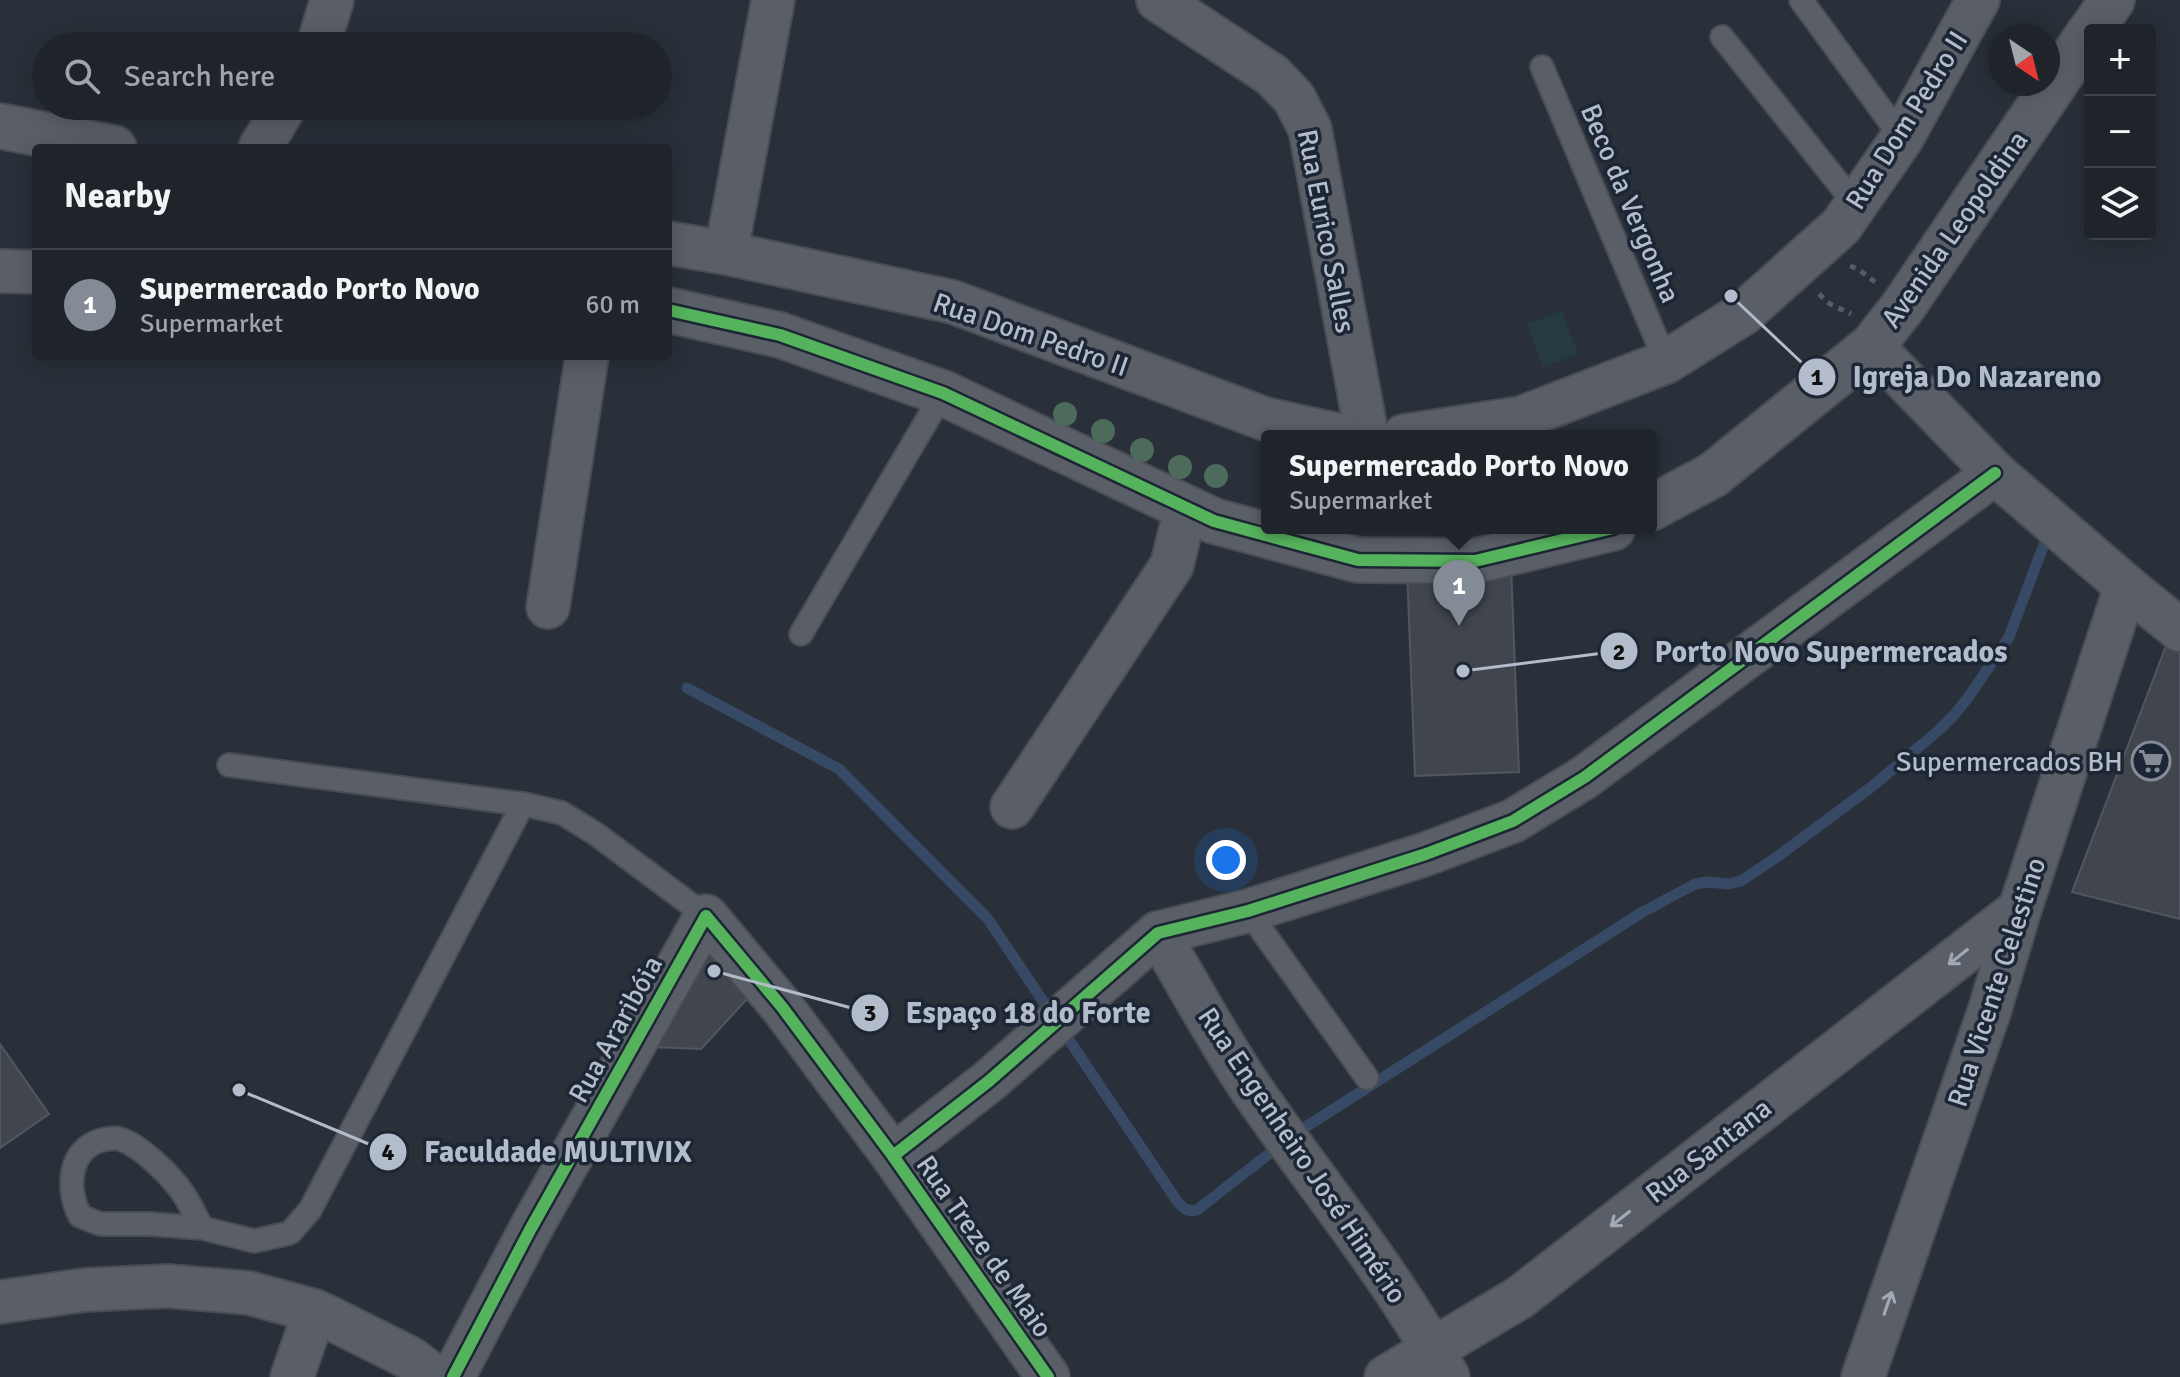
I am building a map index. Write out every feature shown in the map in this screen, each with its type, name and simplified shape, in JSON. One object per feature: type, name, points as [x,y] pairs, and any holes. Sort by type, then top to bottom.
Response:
[{"type":"street","points":[[322,32],[332,0]]},
{"type":"street","points":[[726,253],[773,0]]},
{"type":"street","name":"Avenida Leopoldina","points":[[2096,24],[2112,0]]},
{"type":"street","name":"Rua Eurico Salles","points":[[1162,1],[1272,75],[1294,98],[1310,129],[1366,430]]},
{"type":"street","name":"Rua Dom Pedro II","points":[[1443,430],[1521,418],[1666,362],[1744,313],[1841,226],[1856,205],[1902,138],[1959,10]]},
{"type":"street","name":"Avenida Leopoldina","points":[[1657,505],[1713,475],[1885,330],[2084,41]]},
{"type":"street","points":[[262,144],[277,120]]},
{"type":"street","points":[[0,126],[93,144]]},
{"type":"street","name":"Rua Dom Pedro II","points":[[672,244],[953,302],[1265,419],[1315,430]]},
{"type":"street","points":[[0,271],[32,272]]},
{"type":"street","points":[[672,311],[780,335],[943,393],[1214,521],[1261,534]]},
{"type":"street","points":[[1885,330],[1995,473],[2180,630]]},
{"type":"street","points":[[548,607],[586,360]]},
{"type":"street","points":[[893,1156],[989,1081],[1158,933],[1248,911],[1426,854],[1513,821],[1585,777],[1995,473]]},
{"type":"street","points":[[1012,807],[1172,565],[1186,507]]},
{"type":"street","points":[[1262,534],[1358,560],[1475,561],[1588,534]]},
{"type":"street","name":"Rua Vicente Celestino","points":[[1863,1377],[1990,1009],[2126,586]]},
{"type":"street","name":"Rua Santana","points":[[1386,1377],[1440,1363],[1519,1298],[2020,909]]},
{"type":"street","name":"Rua Treze de Maio","points":[[706,916],[782,1007],[893,1156],[1048,1377]]},
{"type":"street","name":"Rua Araribóia","points":[[453,1377],[530,1230],[706,916]]},
{"type":"street","name":"Rua Engenheiro José Himério","points":[[1158,933],[1251,1088],[1390,1283],[1440,1363]]},
{"type":"street","points":[[0,1302],[84,1290],[168,1286],[249,1293],[315,1311],[410,1358],[435,1377]]},
{"type":"street","points":[[292,1377],[315,1311]]},
{"type":"lane","points":[[1801,0],[1902,138]]},
{"type":"lane","points":[[1722,37],[1856,205]]},
{"type":"lane","name":"Beco da Vergonha","points":[[1542,67],[1666,362]]},
{"type":"lane","points":[[801,634],[943,393]]},
{"type":"lane","name":"Rua Treze de Maio","points":[[229,765],[523,804],[562,813],[596,834],[706,916]]},
{"type":"lane","points":[[202,1228],[184,1194],[133,1145],[115,1137],[86,1147],[76,1158],[73,1204],[80,1216],[100,1224],[202,1228],[254,1241],[290,1233],[310,1210],[523,804]]},
{"type":"lane","points":[[1248,911],[1367,1078]]},
{"type":"path","points":[[1809,254],[1858,269],[1876,283],[1885,330],[1830,304],[1812,288],[1809,254]]},
{"type":"green space","points":[[1562,311],[1578,354],[1543,367],[1527,324]]},
{"type":"building","points":[[1511,565],[1519,772],[1415,776],[1407,569]]},
{"type":"building","name":"Supermercados BH","points":[[2174,625],[2180,630],[2180,919],[2072,892]]},
{"type":"building","points":[[714,945],[748,998],[701,1049],[653,1047]]},
{"type":"building","points":[[0,1044],[49,1114],[0,1148]]},
{"type":"waterway","points":[[687,688],[839,769],[988,919],[1177,1201],[1194,1211],[1293,1135],[1641,913],[1695,884],[1741,881],[1870,788],[1938,731],[1970,695],[2009,637],[2046,539]]},
{"type":"cycle path","points":[[672,311],[780,335],[943,393],[1214,521],[1261,534]]},
{"type":"cycle path","points":[[893,1156],[989,1081],[1158,933],[1248,911],[1426,854],[1513,821],[1585,777],[1995,473]]},
{"type":"cycle path","points":[[1262,534],[1358,560],[1475,561],[1588,534]]},
{"type":"cycle path","points":[[453,1377],[530,1230],[706,916],[782,1007],[893,1156],[1048,1377]]},
{"type":"place","name":"Igreja Do Nazareno","points":[[1731,296]]},
{"type":"place","name":"Supermercado Porto Novo","points":[[1459,626]]},
{"type":"place","name":"Porto Novo Supermercados","points":[[1463,671]]},
{"type":"place","name":"Supermercados BH","points":[[2151,761]]},
{"type":"place","name":"Espaço 18 do Forte","points":[[714,971]]},
{"type":"place","name":"Faculdade MULTIVIX","points":[[239,1090]]}]
